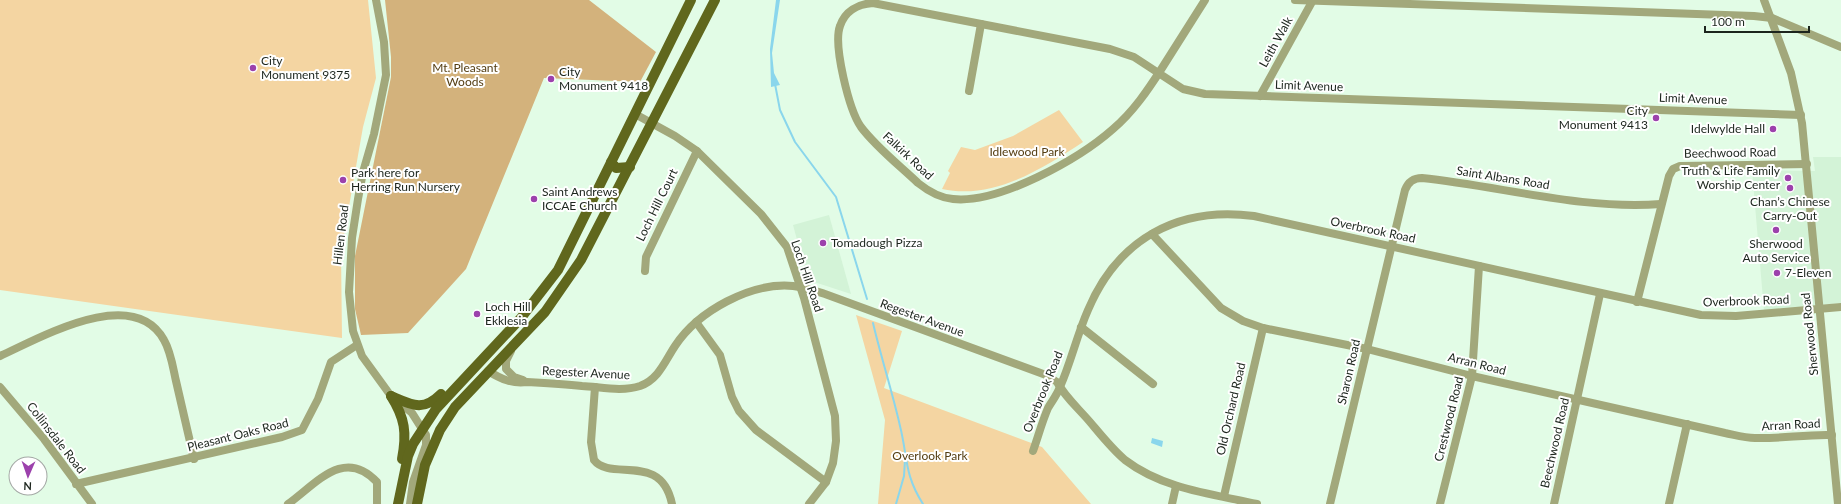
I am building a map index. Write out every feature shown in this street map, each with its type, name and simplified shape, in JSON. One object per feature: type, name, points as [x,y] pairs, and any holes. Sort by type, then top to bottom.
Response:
[{"type":"main road","points":[[400,490],[408,456],[422,428],[436,409],[535,301],[558,270],[691,0]]},
{"type":"main road","points":[[417,504],[425,465],[440,430],[456,407],[488,371],[545,312],[581,260],[715,0]]},
{"type":"main road","points":[[611,162],[616,168],[630,167]]},
{"type":"main road","points":[[488,371],[492,360],[533,316],[535,301]]},
{"type":"main road","points":[[391,396],[411,405],[425,405],[434,401],[458,377],[477,365]]},
{"type":"main road","points":[[391,396],[402,416],[404,428],[398,504]]},
{"type":"street","name":"Hillen Road","points":[[376,0],[383,35],[386,75],[374,134],[362,178],[352,238],[349,292],[353,331],[362,356],[391,396],[412,413],[422,428]]},
{"type":"street","name":"Falkirk Road","points":[[840,24],[838,35],[843,72],[846,89],[857,121],[866,133],[928,191],[946,198],[960,200],[982,197],[1029,180],[1069,161],[1114,129],[1140,100],[1159,73],[1205,0]]},
{"type":"street","points":[[1295,0],[1772,18],[1841,47]]},
{"type":"street","name":"Leith Walk","points":[[1260,96],[1313,0]]},
{"type":"street","name":"Sherwood Road","points":[[1764,0],[1772,18],[1794,83],[1801,119],[1807,164],[1838,504]]},
{"type":"street","name":"Limit Avenue","points":[[840,24],[851,11],[865,4],[901,4],[981,24],[1110,49],[1134,57],[1183,89],[1205,94],[1801,119]]},
{"type":"street","points":[[969,91],[981,24]]},
{"type":"street","name":"Loch Hill Road","points":[[635,114],[696,151],[761,214],[777,232],[787,247],[801,288],[835,416],[836,452],[833,464],[826,482],[809,504]]},
{"type":"street","name":"Loch Hill Court","points":[[645,271],[646,257],[696,151]]},
{"type":"street","name":"Beechwood Road","points":[[1637,302],[1661,204],[1670,173],[1673,169],[1680,166],[1807,164]]},
{"type":"street","name":"Saint Albans Road","points":[[1392,246],[1407,186],[1411,181],[1418,178],[1512,193],[1618,205],[1661,204]]},
{"type":"street","name":"Overbrook Road","points":[[1033,451],[1048,409],[1060,388],[1081,327],[1096,292],[1106,277],[1128,253],[1152,234],[1177,221],[1210,215],[1233,213],[1272,220],[1701,316],[1736,316],[1841,307]]},
{"type":"street","name":"Arran Road","points":[[1152,234],[1221,308],[1236,317],[1263,328],[1367,349],[1578,401],[1753,438],[1776,438],[1807,434],[1832,435]]},
{"type":"street","name":"Sharon Road","points":[[1330,504],[1392,246]]},
{"type":"street","name":"Crestwood Road","points":[[1440,504],[1472,376],[1479,266]]},
{"type":"street","name":"Regester Avenue","points":[[488,371],[512,382],[632,388],[650,381],[657,375],[685,333],[696,322],[734,298],[751,292],[794,286],[825,294],[1046,375],[1057,382],[1060,388],[1110,446],[1126,460],[1157,479],[1176,486],[1258,504]]},
{"type":"street","name":"Beechwood Road","points":[[1554,504],[1578,401],[1600,294]]},
{"type":"street","points":[[0,356],[62,327],[82,320],[116,316],[134,318],[146,322],[155,328],[165,341],[171,360],[194,458]]},
{"type":"street","points":[[696,322],[720,356],[735,403],[749,424],[826,482]]},
{"type":"street","points":[[1081,327],[1153,384]]},
{"type":"street","name":"Old Orchard Road","points":[[1224,496],[1263,328]]},
{"type":"street","name":"Pleasant Oaks Road","points":[[76,484],[282,437],[302,430],[318,399],[331,362],[357,345]]},
{"type":"street","name":"Regester Avenue","points":[[514,345],[506,361],[506,369],[514,377],[528,382]]},
{"type":"street","name":"Collinsdale Road","points":[[0,387],[44,439],[92,504]]},
{"type":"street","points":[[594,387],[591,442],[594,460],[603,467],[637,470],[654,476],[666,488],[672,504]]},
{"type":"street","points":[[1669,504],[1687,424]]},
{"type":"street","points":[[410,504],[413,482],[426,444],[426,435],[422,428]]},
{"type":"street","points":[[288,504],[334,470],[347,466],[364,470],[377,482],[377,504]]},
{"type":"street","points":[[1172,504],[1176,486]]},
{"type":"shaded area","points":[[1813,157],[1841,157],[1841,303],[1764,311],[1752,170],[1815,171]]},
{"type":"shaded area","points":[[829,215],[851,294],[808,280],[793,225]]},
{"type":"green space","points":[[0,0],[368,0],[376,78],[363,127],[341,252],[342,338],[0,290]]},
{"type":"green space","name":"Mt. Pleasant Woods","points":[[385,0],[589,0],[656,52],[640,82],[544,78],[466,269],[408,333],[361,335],[355,309],[355,256],[391,77],[391,57]]},
{"type":"green space","name":"Idlewood Park","points":[[1059,110],[1083,142],[1034,172],[999,186],[980,190],[961,191],[942,189],[950,173],[948,171],[961,147],[975,150],[1013,136]]},
{"type":"green space","name":"Overlook Park","points":[[856,315],[902,331],[884,388],[1042,447],[1091,504],[878,504],[885,420]]},
{"type":"water","points":[[776,0],[780,0],[772,53],[774,73],[780,85],[771,87],[770,49]]},
{"type":"water","points":[[1152,438],[1163,441],[1162,447],[1151,443]]},
{"type":"waterway","points":[[775,84],[780,110],[795,142],[836,197],[867,299]]},
{"type":"waterway","points":[[873,323],[903,437],[909,475],[923,504]]},
{"type":"waterway","points":[[896,504],[904,476],[905,460]]},
{"type":"place","name":"City Monument 9375","points":[[253,68]]},
{"type":"place","name":"City Monument 9418","points":[[551,79]]},
{"type":"place","name":"City Monument 9413","points":[[1656,118]]},
{"type":"place","name":"Idelwylde Hall","points":[[1773,129]]},
{"type":"place","name":"Truth & Life Family Worship Center","points":[[1788,178]]},
{"type":"place","name":"Park here for Herring Run Nursery","points":[[343,180]]},
{"type":"place","name":"Chan’s Chinese Carry-Out","points":[[1790,188]]},
{"type":"place","name":"Saint Andrews ICCAE Church","points":[[534,199]]},
{"type":"place","name":"Sherwood Auto Service","points":[[1776,230]]},
{"type":"place","name":"Tomadough Pizza","points":[[823,243]]},
{"type":"place","name":"7-Eleven","points":[[1777,273]]},
{"type":"place","name":"Loch Hill Ekklesia","points":[[477,314]]}]
